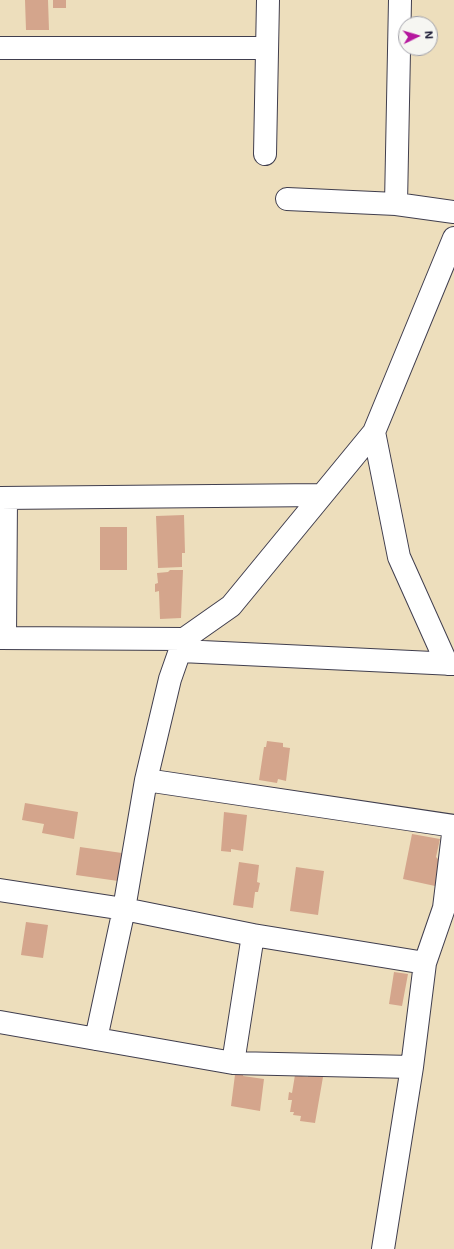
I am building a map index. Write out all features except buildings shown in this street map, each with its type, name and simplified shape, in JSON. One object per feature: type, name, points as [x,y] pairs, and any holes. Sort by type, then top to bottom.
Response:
[{"type":"street","points":[[266,154],[268,0]]},
{"type":"street","points":[[396,204],[400,0]]},
{"type":"street","points":[[0,48],[267,48]]},
{"type":"street","points":[[287,199],[396,204],[454,212]]},
{"type":"street","points":[[96,1039],[124,909],[146,780],[170,679],[183,645],[231,606],[374,432],[454,238]]},
{"type":"street","points":[[374,432],[398,557],[451,664]]},
{"type":"street","points":[[322,495],[3,498],[2,638],[183,645],[451,664]]},
{"type":"street","points":[[146,780],[454,826],[444,908],[425,963],[412,1066],[383,1249]]},
{"type":"street","points":[[0,890],[124,909],[253,935],[425,963]]},
{"type":"street","points":[[233,1063],[253,935]]},
{"type":"street","points":[[0,1022],[233,1063],[412,1066]]}]
